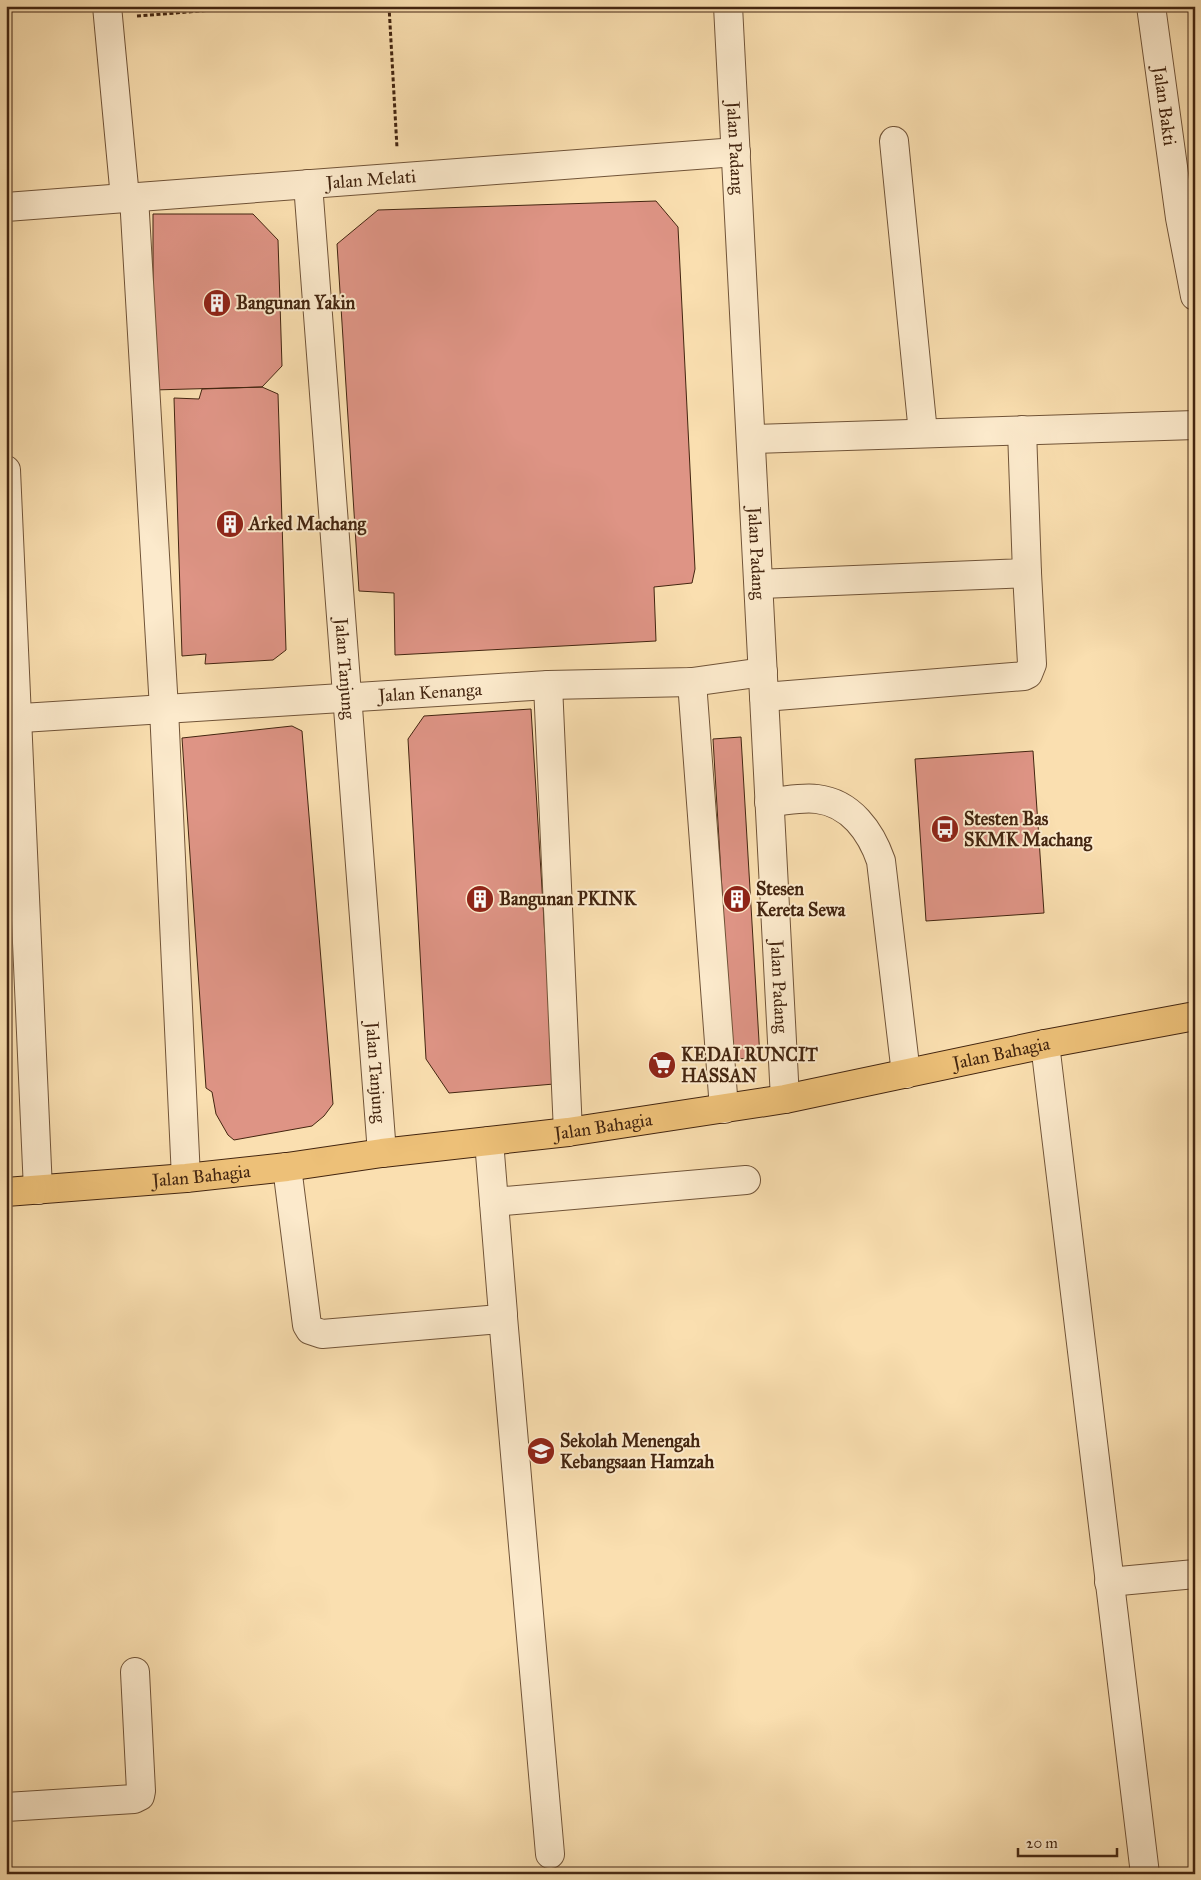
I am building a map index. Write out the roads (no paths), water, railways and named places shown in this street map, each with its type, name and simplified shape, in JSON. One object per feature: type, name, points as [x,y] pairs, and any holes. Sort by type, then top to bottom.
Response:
[{"type":"main road","name":"Jalan Bahagia","points":[[6,1192],[186,1178],[568,1132],[785,1099],[1045,1044],[1195,1016]]},
{"type":"street","name":"Jalan Padang","points":[[728,6],[785,1099]]},
{"type":"street","name":"Jalan Bakti","points":[[1151,6],[1189,231],[1195,296]]},
{"type":"street","points":[[107,12],[129,198],[164,709],[186,1178]]},
{"type":"street","points":[[894,141],[923,433]]},
{"type":"street","name":"Jalan Melati","points":[[6,207],[736,152]]},
{"type":"street","name":"Jalan Tanjung","points":[[308,184],[382,1153]]},
{"type":"street","points":[[751,439],[1195,425]]},
{"type":"street","points":[[759,584],[1027,573],[1022,430]]},
{"type":"street","points":[[6,470],[12,719],[38,1190]]},
{"type":"street","name":"Jalan Kenanga","points":[[12,719],[548,685],[692,682],[764,684],[1024,676],[1028,674],[1032,664],[1027,573]]},
{"type":"street","points":[[692,682],[724,1108]]},
{"type":"street","points":[[548,685],[568,1132]]},
{"type":"street","points":[[770,802],[816,799],[830,802],[847,811],[858,820],[875,843],[881,861],[906,1074]]},
{"type":"street","points":[[1045,1044],[1145,1874]]},
{"type":"street","points":[[489,1141],[550,1854]]},
{"type":"street","points":[[287,1166],[307,1325],[310,1330],[322,1334],[503,1317]]},
{"type":"street","points":[[494,1202],[746,1180]]},
{"type":"street","points":[[1109,1582],[1195,1574]]},
{"type":"street","points":[[6,1807],[134,1799],[140,1796],[136,1672]]},
{"type":"place","name":"Bangunan Yakin","points":[[217,303]]},
{"type":"place","name":"Arked Machang","points":[[230,524]]},
{"type":"place","name":"Stesten Bas SKMK Machang","points":[[945,829]]},
{"type":"place","name":"Bangunan PKINK","points":[[480,899]]},
{"type":"place","name":"Stesen Kereta Sewa","points":[[737,899]]},
{"type":"place","name":"KEDAI RUNCIT HASSAN","points":[[662,1065]]},
{"type":"place","name":"Sekolah Menengah Kebangsaan Hamzah","points":[[541,1451]]}]
